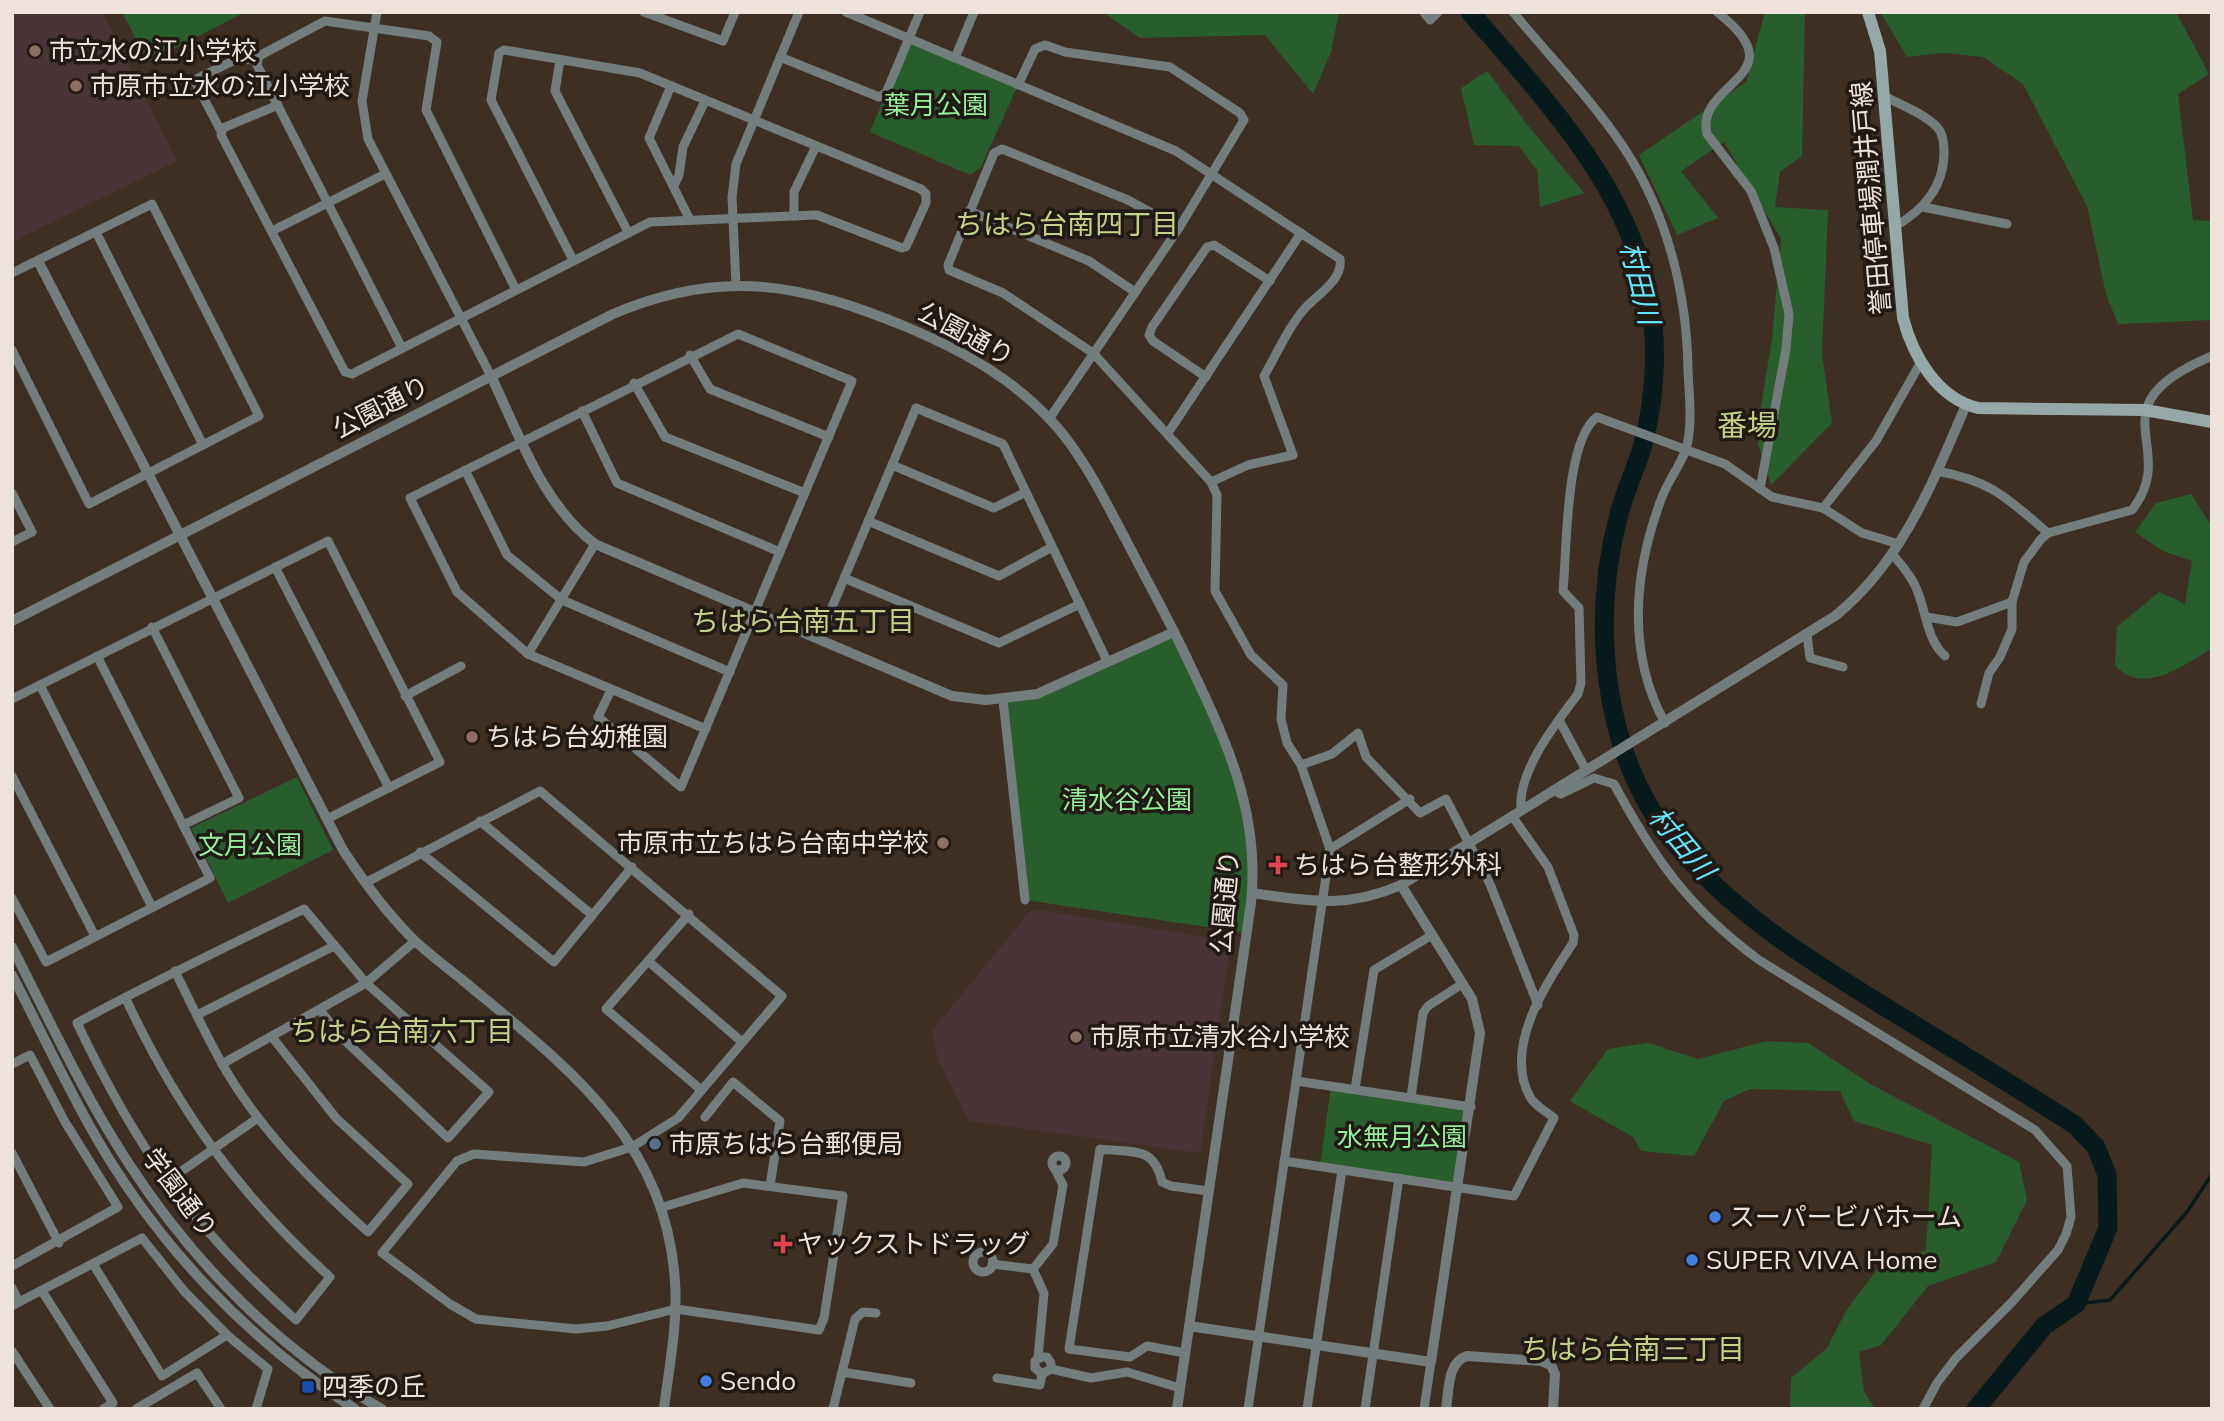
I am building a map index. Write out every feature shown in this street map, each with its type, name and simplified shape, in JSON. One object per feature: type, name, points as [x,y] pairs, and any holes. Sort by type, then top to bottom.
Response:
[{"type":"main road","name":"誉田停車場潤井戸線","points":[[1868,12],[1880,51],[1903,318],[1921,362],[1944,390],[1966,405]]},
{"type":"main road","points":[[1966,405],[2002,410],[2145,410],[2212,422]]},
{"type":"street","points":[[377,12],[362,101],[368,139],[555,505],[580,533],[595,544],[953,696],[1003,700],[1037,694],[1174,632]]},
{"type":"street","points":[[644,12],[723,41],[735,12]]},
{"type":"street","points":[[736,285],[733,218],[736,164],[799,12]]},
{"type":"street","points":[[846,12],[1176,151],[1340,259],[1341,266],[1334,280],[1304,309],[1264,376],[1293,455],[1248,465],[1211,482]]},
{"type":"street","points":[[780,57],[879,97],[886,93],[920,12]]},
{"type":"street","points":[[955,58],[974,12]]},
{"type":"street","points":[[1427,16],[1438,12]]},
{"type":"street","points":[[1513,12],[1625,149],[1661,224],[1679,282],[1687,323],[1689,407],[1686,448],[1652,525],[1643,559],[1637,607],[1643,666],[1653,700],[1665,723]]},
{"type":"street","points":[[1717,12],[1744,38],[1750,48],[1743,75],[1710,109],[1706,120],[1707,134],[1751,191],[1774,248],[1789,314],[1786,349],[1760,489]]},
{"type":"street","points":[[516,289],[426,110],[437,42],[429,36],[325,21],[257,60],[237,59],[194,80],[345,372],[352,374],[650,222],[817,215],[902,248],[906,247],[926,203],[926,194],[920,189],[640,74],[503,50],[499,53],[491,100],[573,260]]},
{"type":"street","points":[[1018,85],[1039,45],[1065,52],[1170,67],[1240,113],[1244,120],[1179,228],[1049,419]]},
{"type":"street","points":[[257,60],[402,348]]},
{"type":"street","points":[[560,60],[555,91],[628,232]]},
{"type":"street","points":[[671,86],[649,138],[690,220]]},
{"type":"street","points":[[1884,96],[1928,120],[1938,128],[1942,137],[1941,176],[1923,207],[1895,226]]},
{"type":"street","points":[[674,186],[679,175],[683,147],[705,101]]},
{"type":"street","points":[[221,131],[278,105]]},
{"type":"street","points":[[794,216],[794,192],[817,146]]},
{"type":"street","points":[[1179,228],[1128,200],[1002,149],[994,153],[968,211],[949,259],[949,270],[1003,293],[1093,354],[1211,482],[1217,495],[1214,591],[1251,654],[1283,685],[1281,719],[1287,743],[1301,765],[1330,849],[1248,1409]]},
{"type":"street","points":[[272,231],[385,174]]},
{"type":"street","points":[[12,273],[152,204],[259,416],[89,504],[12,350]]},
{"type":"street","points":[[1923,207],[2007,224]]},
{"type":"street","points":[[968,211],[1089,261],[1135,292]]},
{"type":"street","points":[[96,232],[203,445]]},
{"type":"street","points":[[1168,433],[1301,233]]},
{"type":"street","points":[[1206,377],[1153,341],[1149,335],[1152,327],[1207,247],[1214,245],[1270,281]]},
{"type":"street","points":[[38,261],[210,597],[327,819],[365,883],[415,941],[534,1041],[599,1102],[632,1147],[654,1185],[663,1207],[671,1244],[676,1308],[664,1409]]},
{"type":"street","name":"公園通り","points":[[12,621],[634,305],[686,290],[736,285],[772,287],[822,295],[938,340],[1004,378],[1049,419],[1093,477],[1220,727],[1246,803],[1253,836],[1252,893],[1177,1409]]},
{"type":"street","points":[[611,690],[598,717],[681,787],[706,729],[756,611],[852,381],[738,334],[634,383],[410,498],[457,592],[528,654],[706,729]]},
{"type":"street","points":[[691,355],[710,389],[829,437]]},
{"type":"street","points":[[1981,704],[1989,673],[2000,657],[2012,629],[2012,602],[2024,562],[2048,533],[2132,510],[2137,504],[2149,456],[2144,430],[2145,410],[2153,391],[2186,368],[2212,356]]},
{"type":"street","points":[[1823,508],[1876,441],[1921,362]]},
{"type":"street","points":[[634,383],[665,437],[805,493]]},
{"type":"street","points":[[1252,893],[1321,903],[1367,898],[1401,885],[1835,616],[1866,589],[1899,544],[1937,471],[1966,405]]},
{"type":"street","points":[[819,638],[916,408],[1003,444],[1107,661]]},
{"type":"street","points":[[582,411],[617,483],[780,552]]},
{"type":"street","points":[[1284,1161],[1514,1196],[1554,1118],[1530,1097],[1521,1062],[1538,1005],[1574,935],[1548,867],[1517,813],[1526,774],[1578,694],[1581,683],[1579,608],[1563,591],[1573,460],[1588,423],[1597,416],[1686,448],[1725,464],[1772,497],[1823,508],[1862,533],[1899,544]]},
{"type":"street","points":[[892,465],[994,508],[1026,492]]},
{"type":"street","points":[[465,470],[507,555],[562,600],[730,672]]},
{"type":"street","points":[[1937,471],[1967,477],[1996,489],[2048,533]]},
{"type":"street","points":[[12,493],[32,532],[12,542]]},
{"type":"street","points":[[868,521],[999,576],[1052,547]]},
{"type":"street","points":[[12,699],[210,597],[328,541],[440,762],[327,819]]},
{"type":"street","points":[[528,654],[595,544]]},
{"type":"street","points":[[1892,554],[1903,565],[1917,588],[1936,646],[1945,656]]},
{"type":"street","points":[[275,567],[388,788]]},
{"type":"street","points":[[844,578],[999,643],[1080,604]]},
{"type":"street","points":[[1926,617],[1957,622],[2012,602]]},
{"type":"street","points":[[152,627],[239,798],[183,825]]},
{"type":"street","points":[[1807,635],[1810,658],[1843,667]]},
{"type":"street","points":[[12,898],[46,962],[210,878],[97,656]]},
{"type":"street","points":[[405,696],[461,666]]},
{"type":"street","points":[[40,685],[152,907]]},
{"type":"street","points":[[1003,700],[1025,901]]},
{"type":"street","points":[[1559,720],[1586,770]]},
{"type":"street","points":[[1301,765],[1332,754],[1357,733],[1366,757],[1420,813],[1446,799],[1466,843],[1490,884],[1538,1005]]},
{"type":"street","points":[[12,776],[95,936]]},
{"type":"street","points":[[1553,790],[1561,794],[1594,778],[1614,783],[1648,846],[1687,897],[1729,938],[1770,967],[2035,1130],[2067,1166],[2071,1217],[2058,1250],[2012,1302],[1956,1358],[1937,1383],[1923,1409]]},
{"type":"street","points":[[365,883],[540,791],[689,914],[782,996],[678,1118],[632,1147],[584,1162],[474,1154],[457,1161],[382,1253],[450,1304],[476,1319],[576,1329],[607,1326],[676,1308],[818,1329],[824,1318],[843,1196],[743,1183],[663,1207]]},
{"type":"street","points":[[1330,849],[1410,800]]},
{"type":"street","points":[[480,821],[592,915]]},
{"type":"street","points":[[420,852],[554,962],[632,867]]},
{"type":"street","points":[[1401,885],[1477,1012],[1480,1033],[1424,1409]]},
{"type":"street","points":[[125,997],[162,1071],[212,1150],[251,1199],[330,1277],[296,1320],[219,1247],[166,1182],[124,1117],[77,1023],[125,997],[175,971],[304,909],[332,947],[366,983],[489,1092],[448,1138],[342,1038],[320,1010]]},
{"type":"street","points":[[689,914],[606,1009],[700,1090]]},
{"type":"street","points":[[1355,1089],[1374,970],[1432,935]]},
{"type":"street","points":[[222,1063],[366,983],[415,941]]},
{"type":"street","name":"学園通り","points":[[12,947],[110,1134],[173,1226],[254,1313],[308,1361],[382,1409]]},
{"type":"street","points":[[197,1015],[332,947]]},
{"type":"street","points":[[648,961],[742,1042]]},
{"type":"street","points":[[175,971],[222,1063],[258,1118],[313,1180],[368,1232],[408,1184],[336,1118],[272,1037]]},
{"type":"street","name":"学園通り","points":[[12,975],[93,1133],[182,1260],[215,1296],[296,1367],[355,1409]]},
{"type":"street","points":[[1411,1097],[1423,1013],[1427,1006],[1462,984]]},
{"type":"street","points":[[12,1064],[30,1055],[65,1122],[118,1208],[12,1266]]},
{"type":"street","points":[[1296,1081],[1471,1107]]},
{"type":"street","points":[[705,1117],[733,1082],[780,1121],[770,1186]]},
{"type":"street","points":[[166,1182],[258,1118]]},
{"type":"street","points":[[1185,1353],[1147,1346],[1130,1357],[1069,1349],[1100,1149],[1149,1155],[1158,1166],[1162,1182],[1171,1186],[1209,1191]]},
{"type":"street","points":[[12,1153],[59,1242]]},
{"type":"street","points":[[1033,1269],[1053,1244],[1063,1185],[1055,1169]]},
{"type":"street","points":[[1307,1409],[1342,1170]]},
{"type":"street","points":[[1365,1409],[1399,1178]]},
{"type":"street","points":[[12,1288],[16,1304],[142,1238],[184,1291],[227,1335],[268,1369],[256,1409]]},
{"type":"street","points":[[93,1264],[162,1376],[227,1335]]},
{"type":"street","points":[[992,1264],[1033,1269]]},
{"type":"street","points":[[1033,1269],[1044,1293],[1035,1368],[1091,1378],[1127,1372],[1180,1388]]},
{"type":"street","points":[[42,1291],[113,1402],[103,1409]]},
{"type":"street","points":[[833,1409],[855,1319],[863,1312],[876,1313]]},
{"type":"street","points":[[1189,1326],[1431,1362]]},
{"type":"street","points":[[12,1351],[50,1409]]},
{"type":"street","points":[[1446,1409],[1453,1366],[1459,1359],[1467,1356],[1541,1361],[1550,1365],[1555,1374],[1553,1409]]},
{"type":"street","points":[[997,1378],[1040,1385],[1051,1363],[1047,1357],[1038,1358]]},
{"type":"street","points":[[842,1372],[911,1383]]},
{"type":"street","points":[[136,1409],[153,1404],[197,1373],[221,1409]]},
{"type":"shaded area","name":"市原市立水の江小学校","points":[[12,12],[102,12],[177,161],[12,242]]},
{"type":"shaded area","name":"市原市立清水谷小学校","points":[[1032,909],[1231,941],[1200,1153],[969,1121],[938,1059],[932,1031]]},
{"type":"green space","points":[[122,12],[245,12],[148,62]]},
{"type":"green space","points":[[1103,12],[1339,12],[1331,52],[1313,94],[1265,35],[1140,38]]},
{"type":"green space","points":[[1765,12],[1805,13],[1802,156],[1780,172],[1775,207],[1828,210],[1822,354],[1832,423],[1771,485],[1756,436],[1772,339],[1781,239],[1724,142],[1681,171],[1718,218],[1677,235],[1639,155],[1746,82]]},
{"type":"green space","points":[[2176,12],[2209,74],[2178,94],[2193,220],[2212,221],[2212,320],[2118,324],[2106,294],[2087,206],[2023,84],[1983,57],[1944,53],[1907,57],[1881,13]]},
{"type":"green space","name":"葉月公園","points":[[909,38],[1018,85],[981,167],[970,175],[870,132]]},
{"type":"green space","points":[[1487,71],[1584,193],[1540,207],[1537,170],[1519,146],[1474,145],[1461,88]]},
{"type":"green space","points":[[2191,494],[2212,527],[2212,648],[2164,675],[2138,678],[2126,674],[2115,665],[2117,627],[2159,592],[2185,604],[2192,561],[2163,551],[2135,532],[2156,503]]},
{"type":"green space","name":"清水谷公園","points":[[1174,632],[1219,727],[1253,836],[1247,933],[1025,900],[1003,700],[1037,694]]},
{"type":"green space","name":"文月公園","points":[[297,777],[333,850],[228,903],[191,828]]},
{"type":"green space","points":[[1767,1041],[1808,1043],[1872,1085],[2019,1162],[2027,1200],[1996,1262],[1928,1286],[1881,1345],[1859,1352],[1864,1391],[1875,1409],[1790,1409],[1791,1378],[1827,1348],[1846,1311],[1884,1260],[1926,1251],[1932,1145],[1854,1121],[1840,1091],[1750,1089],[1724,1101],[1694,1156],[1641,1151],[1633,1137],[1570,1101],[1608,1049],[1648,1043],[1698,1059]]},
{"type":"green space","name":"水無月公園","points":[[1331,1086],[1471,1107],[1459,1187],[1320,1166]]},
{"type":"waterway","name":"村田川","points":[[1470,12],[1550,106],[1598,174],[1635,247],[1647,287],[1653,327],[1653,389],[1642,448],[1619,514],[1610,554],[1605,596],[1608,682],[1616,724],[1629,764],[1647,802],[1670,837],[1693,864],[1745,912],[1830,972],[2075,1125],[2096,1147],[2107,1175],[2108,1228],[2076,1304],[2044,1326],[1976,1409]]},
{"type":"waterway","points":[[2076,1304],[2110,1300],[2187,1212],[2212,1174]]},
{"type":"place","name":"市立水の江小学校","points":[[35,51]]},
{"type":"place","name":"市原市立水の江小学校","points":[[76,86]]},
{"type":"place","name":"ちはら台幼稚園","points":[[472,737]]},
{"type":"place","name":"市原市立ちはら台南中学校","points":[[943,843]]},
{"type":"place","name":"ちはら台整形外科","points":[[1278,865]]},
{"type":"place","name":"市原市立清水谷小学校","points":[[1076,1037]]},
{"type":"place","name":"市原ちはら台郵便局","points":[[655,1144]]},
{"type":"place","name":"スーパービバホーム","points":[[1715,1217]]},
{"type":"place","name":"ヤックストドラッグ","points":[[783,1244]]},
{"type":"place","name":"SUPER VIVA Home","points":[[1692,1260]]},
{"type":"place","name":"Sendo","points":[[706,1381]]},
{"type":"place","name":"四季の丘","points":[[308,1387]]},
{"type":"district","name":"ちはら台南四丁目","points":[[1067,224]]},
{"type":"district","name":"番場","points":[[1747,426]]},
{"type":"district","name":"ちはら台南五丁目","points":[[803,621]]},
{"type":"district","name":"ちはら台南六丁目","points":[[402,1031]]},
{"type":"district","name":"ちはら台南三丁目","points":[[1633,1349]]}]
